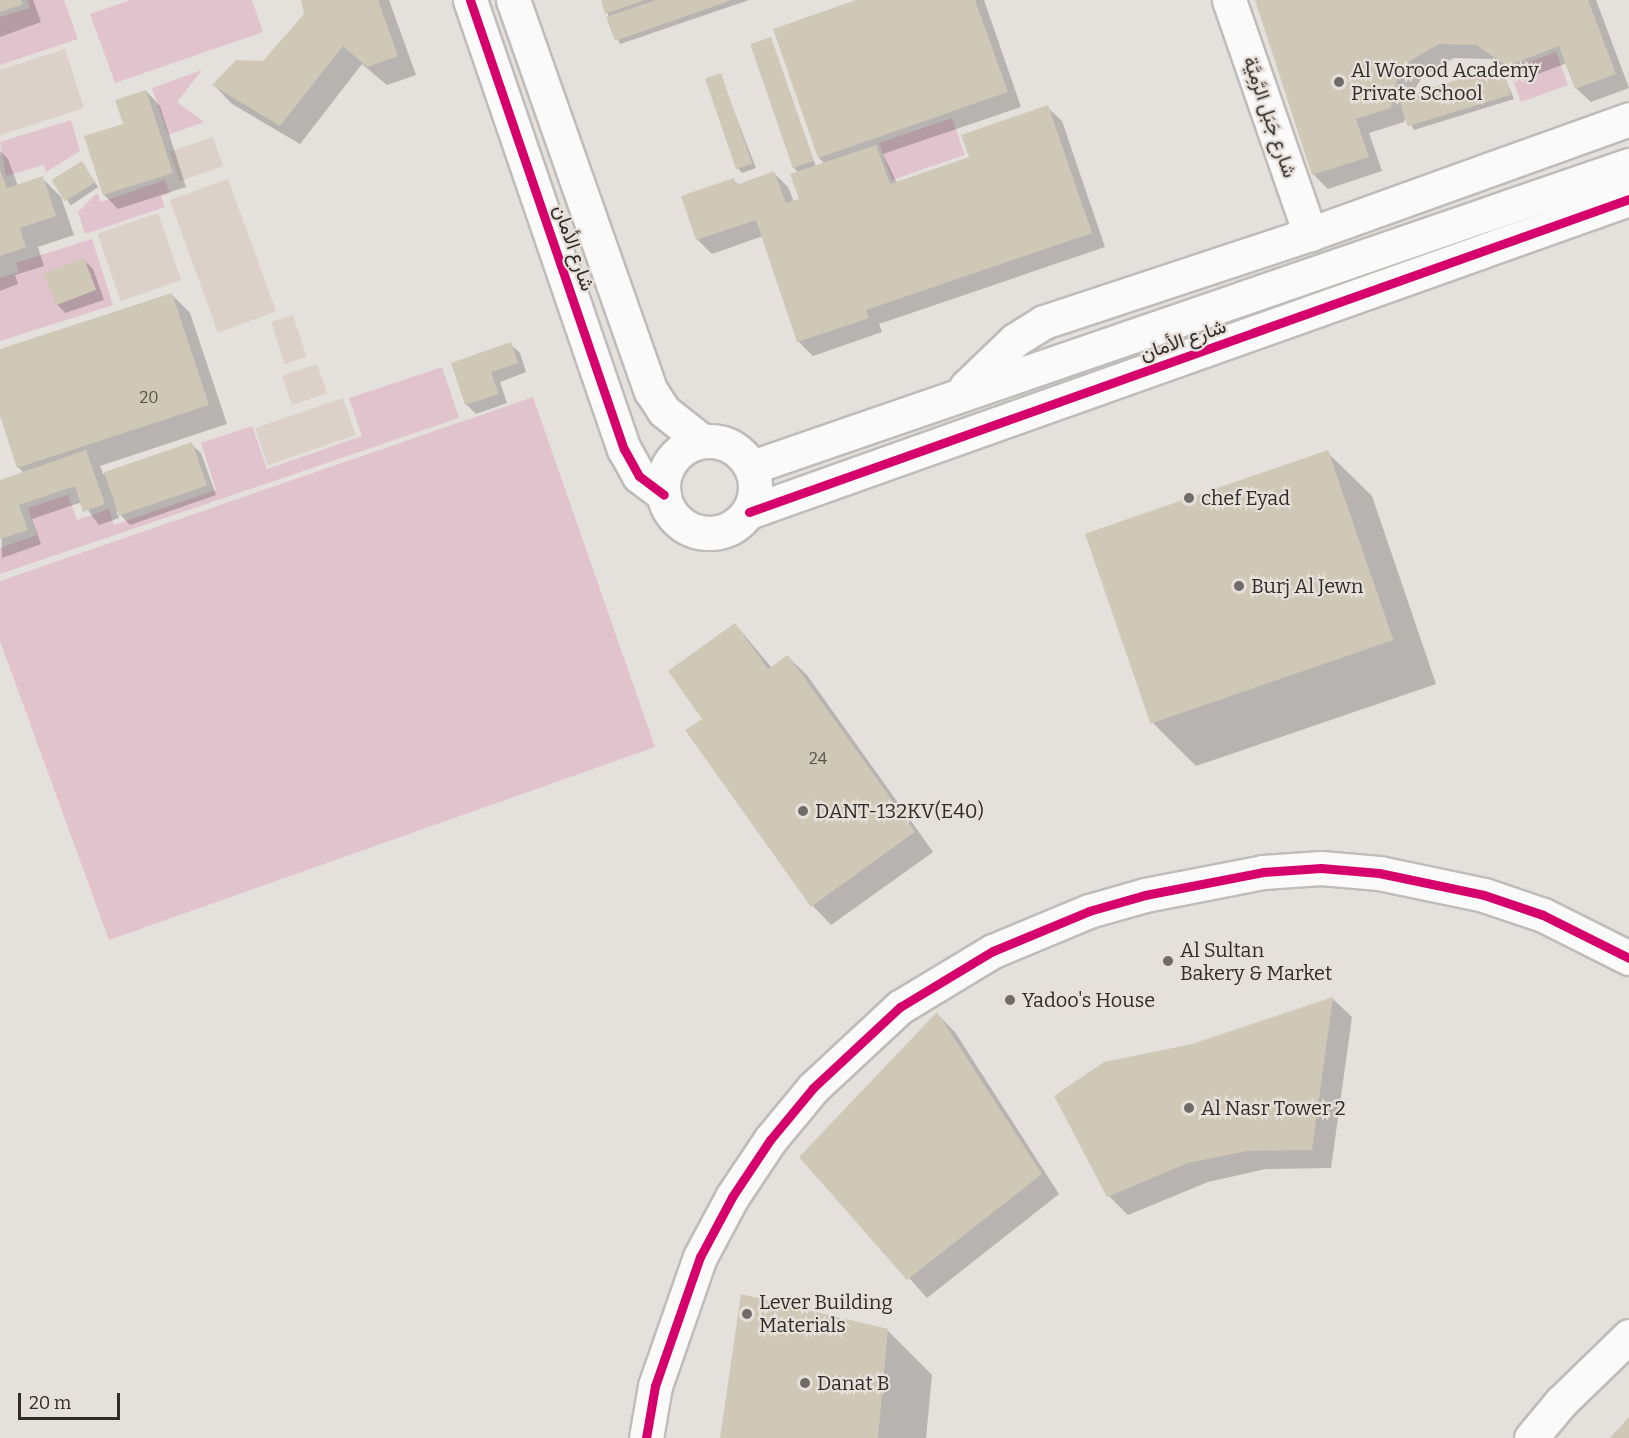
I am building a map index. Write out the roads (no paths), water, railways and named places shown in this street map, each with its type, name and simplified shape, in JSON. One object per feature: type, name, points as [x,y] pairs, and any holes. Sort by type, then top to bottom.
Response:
[{"type":"street","name":"شارع الأمان","points":[[470,0],[624,449],[639,476],[664,495]]},
{"type":"street","name":"شارع الأمان","points":[[513,0],[651,391],[664,411],[702,441]]},
{"type":"street","name":"شارع جَبَل الرَّمِيَّة","points":[[1229,0],[1310,234]]},
{"type":"street","points":[[957,395],[1015,340],[1044,321],[1310,234],[1629,119]]},
{"type":"street","name":"شارع الأمان","points":[[752,467],[1535,195],[1629,165]]},
{"type":"street","points":[[1535,195],[1546,229]]},
{"type":"street","name":"شارع الأمان","points":[[748,512],[1629,199]]},
{"type":"street","points":[[702,441],[731,446],[752,467],[756,482],[748,512],[724,531],[693,531],[669,510],[664,495],[667,467],[681,450],[702,441]]},
{"type":"street","points":[[646,1438],[658,1376],[700,1257],[732,1197],[770,1140],[813,1088],[900,1007],[993,951],[1089,911],[1145,895],[1263,872],[1321,868],[1379,873],[1484,895],[1543,915],[1629,958]]},
{"type":"street","points":[[1531,1438],[1562,1402],[1629,1336]]},
{"type":"place","name":"Al Worood Academy Private School","points":[[1339,82]]},
{"type":"place","name":"chef Eyad","points":[[1189,498]]},
{"type":"place","name":"Burj Al Jewn","points":[[1239,586]]},
{"type":"place","name":"DANT-132KV(E40)","points":[[803,811]]},
{"type":"place","name":"Al Sultan Bakery & Market","points":[[1168,961]]},
{"type":"place","name":"Yadoo's House","points":[[1010,1000]]},
{"type":"place","name":"Al Nasr Tower 2","points":[[1189,1108]]},
{"type":"place","name":"Lever Building Materials","points":[[747,1314]]},
{"type":"place","name":"Danat B","points":[[805,1383]]}]
